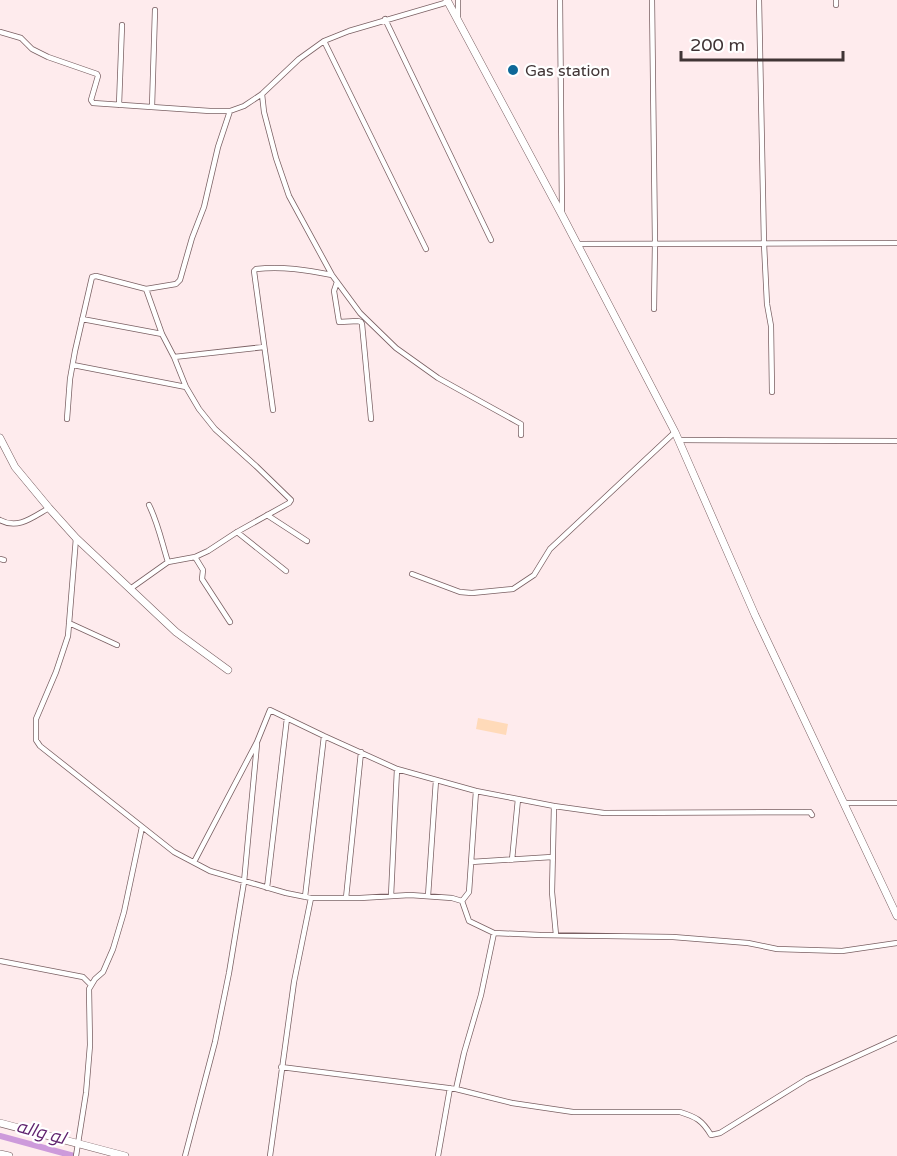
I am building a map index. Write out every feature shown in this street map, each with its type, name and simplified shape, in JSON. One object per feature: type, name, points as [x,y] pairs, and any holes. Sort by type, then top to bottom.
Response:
[{"type":"main road","points":[[447,1],[679,440],[755,615],[897,916]]},
{"type":"main road","points":[[0,440],[15,467],[76,538],[176,632],[228,670]]},
{"type":"main road","points":[[0,1123],[78,1147],[125,1156]]},
{"type":"main road","points":[[0,1154],[9,1156]]},
{"type":"street","points":[[458,0],[458,19]]},
{"type":"street","points":[[560,0],[562,215]]},
{"type":"street","points":[[652,0],[654,309]]},
{"type":"street","points":[[759,0],[764,244],[766,304],[771,326],[772,392]]},
{"type":"street","points":[[0,32],[21,38],[32,49],[48,57],[97,74],[92,102],[230,111],[244,106],[261,94],[299,59],[324,41],[349,30],[447,1]]},
{"type":"street","points":[[152,107],[155,10]]},
{"type":"street","points":[[385,19],[491,240]]},
{"type":"street","points":[[119,105],[122,26]]},
{"type":"street","points":[[324,41],[426,249]]},
{"type":"street","points":[[261,94],[276,158],[289,196],[332,275],[360,313],[396,348],[438,378],[521,424],[521,435]]},
{"type":"street","points":[[67,419],[73,365],[93,277],[146,289],[176,284],[180,280],[204,207],[218,147],[230,111]]},
{"type":"street","points":[[577,244],[897,243]]},
{"type":"street","points":[[273,410],[254,275],[256,269],[273,267],[332,275]]},
{"type":"street","points":[[337,282],[334,291],[339,322],[358,321],[362,324],[371,419]]},
{"type":"street","points":[[130,589],[168,562],[208,551],[267,514],[290,503],[290,498],[215,429],[199,409],[186,387],[162,334],[146,289]]},
{"type":"street","points":[[82,319],[162,334]]},
{"type":"street","points":[[174,357],[264,347]]},
{"type":"street","points":[[73,365],[186,387]]},
{"type":"street","points":[[412,574],[460,592],[513,589],[534,575],[550,549],[675,432]]},
{"type":"street","points":[[679,440],[897,441]]},
{"type":"street","points":[[149,505],[156,518],[168,562]]},
{"type":"street","points":[[0,520],[10,524],[25,522],[49,508]]},
{"type":"street","points":[[267,514],[307,541]]},
{"type":"street","points":[[237,532],[286,571]]},
{"type":"street","points":[[76,538],[68,636],[36,719],[36,740],[40,746],[174,852],[210,871],[308,898],[410,895],[452,898],[462,901]]},
{"type":"street","points":[[195,556],[203,570],[202,579],[230,622]]},
{"type":"street","points":[[69,623],[117,645]]},
{"type":"street","points":[[194,862],[257,742],[270,710],[397,769],[476,791],[604,813],[810,812],[812,815]]},
{"type":"street","points":[[267,888],[287,718]]},
{"type":"street","points":[[270,1156],[281,1067],[308,898],[324,736]]},
{"type":"street","points":[[185,1156],[215,1042],[225,993],[244,882],[257,742]]},
{"type":"street","points":[[346,898],[361,752]]},
{"type":"street","points":[[391,896],[397,769]]},
{"type":"street","points":[[428,897],[436,780]]},
{"type":"street","points":[[462,901],[469,892],[476,791]]},
{"type":"street","points":[[512,860],[518,799]]},
{"type":"street","points":[[844,803],[897,804]]},
{"type":"street","points":[[554,806],[552,892],[556,935]]},
{"type":"street","points":[[76,1156],[86,1093],[89,1055],[89,989],[94,979],[103,972],[113,949],[124,912],[142,827]]},
{"type":"street","points":[[471,862],[552,858]]},
{"type":"street","points":[[462,901],[469,921],[494,933],[673,937],[748,943],[777,949],[834,951],[897,943]]},
{"type":"street","points":[[438,1156],[453,1088],[481,994],[494,933]]},
{"type":"street","points":[[0,961],[84,977],[91,985]]},
{"type":"street","points":[[281,1067],[453,1088],[512,1103],[573,1112],[680,1112],[704,1124],[711,1135],[720,1133],[807,1079],[897,1038]]},
{"type":"shaded area","points":[[478,718],[508,724],[506,735],[476,729]]},
{"type":"waterway","name":"لو واله","points":[[0,1136],[74,1156]]},
{"type":"place","name":"Gas station","points":[[513,70]]}]
